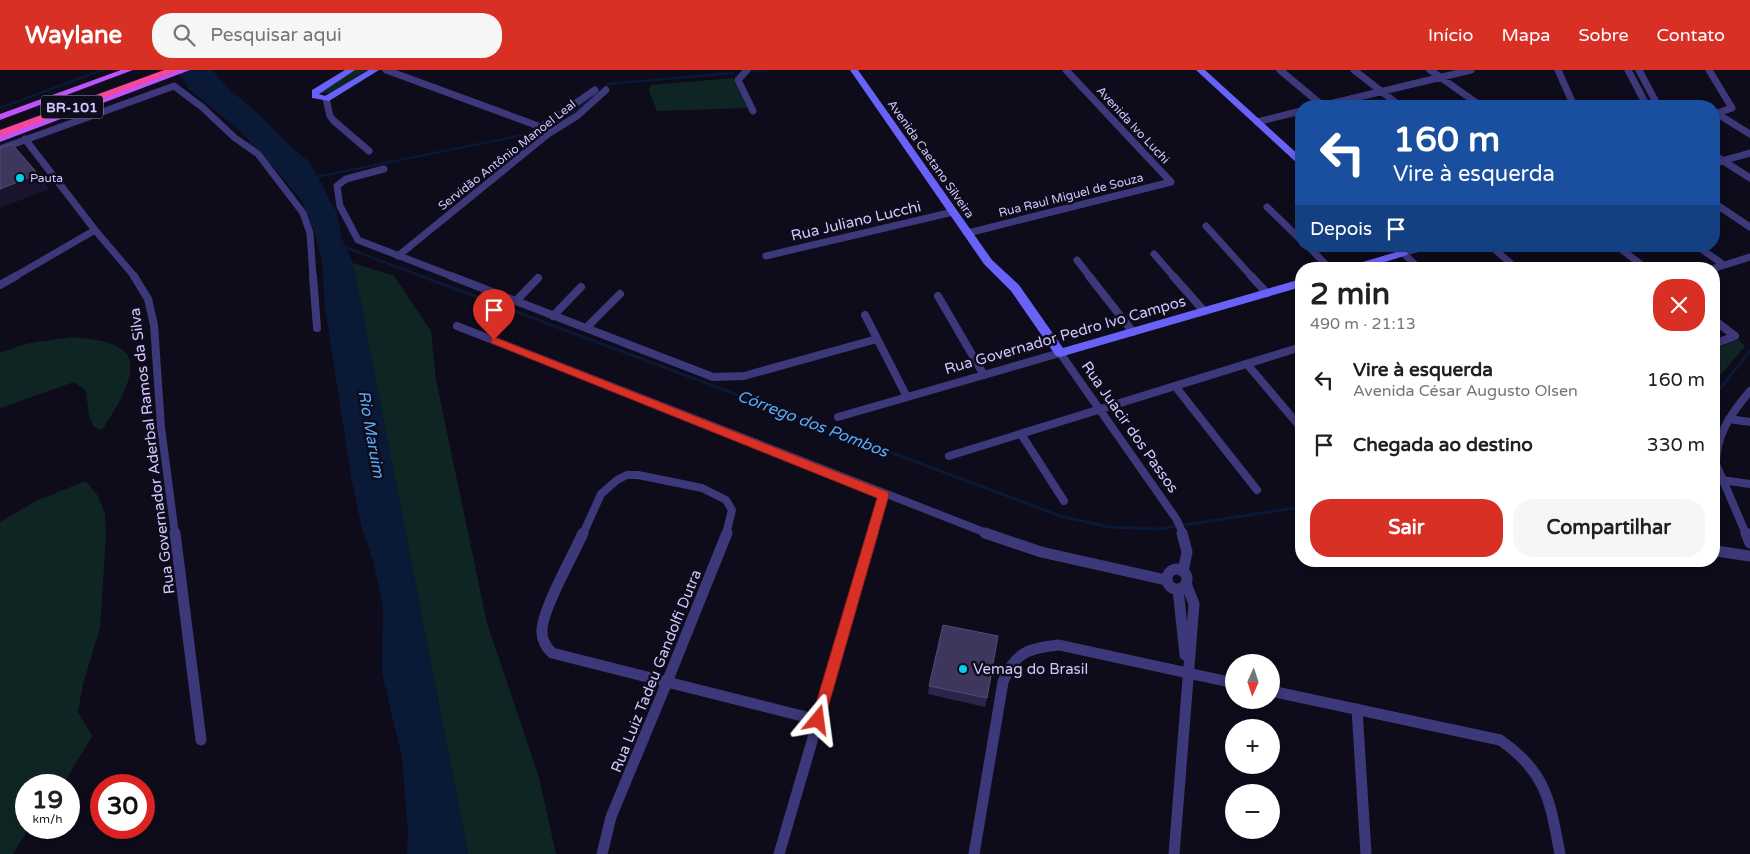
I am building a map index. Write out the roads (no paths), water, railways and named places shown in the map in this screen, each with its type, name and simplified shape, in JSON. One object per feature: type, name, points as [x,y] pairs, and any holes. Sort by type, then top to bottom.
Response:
[{"type":"highway","name":"BR-101","points":[[0,126],[145,80],[154,70]]},
{"type":"highway","name":"BR-101","points":[[0,134],[174,70]]},
{"type":"main road","points":[[0,116],[129,70]]},
{"type":"main road","points":[[0,139],[145,80],[186,70]]},
{"type":"street","points":[[351,70],[315,92],[315,96],[326,99],[375,70]]},
{"type":"street","points":[[386,70],[545,131],[595,90]]},
{"type":"street","points":[[748,70],[738,80],[753,111]]},
{"type":"street","name":"Avenida Caetano Silveira","points":[[854,70],[988,262]]},
{"type":"street","name":"Avenida Ivo Luchi","points":[[1066,70],[1164,174]]},
{"type":"street","points":[[1200,70],[1295,157]]},
{"type":"street","points":[[1280,70],[1316,100]]},
{"type":"street","points":[[1354,70],[1392,100]]},
{"type":"street","points":[[1430,70],[1473,100]]},
{"type":"street","points":[[1348,100],[1471,70]]},
{"type":"street","points":[[1558,70],[1571,100]]},
{"type":"street","points":[[1628,70],[1644,100]]},
{"type":"street","points":[[1639,70],[1655,100]]},
{"type":"street","points":[[1709,70],[1732,108],[1720,112]]},
{"type":"street","points":[[0,149],[174,86],[202,107],[235,138],[258,154],[303,213],[310,233],[317,328]]},
{"type":"street","name":"Servidão Antônio Manoel Leal","points":[[398,256],[545,131],[577,116],[606,90]]},
{"type":"street","points":[[326,99],[330,116],[334,121],[368,151]]},
{"type":"street","points":[[1257,122],[1295,112]]},
{"type":"street","points":[[1720,116],[1750,134]]},
{"type":"street","name":"Rua Governador Aderbal Ramos da Silva","points":[[26,140],[95,230],[134,275],[148,298],[152,311],[161,427],[201,740]]},
{"type":"street","points":[[1720,162],[1750,153]]},
{"type":"street","points":[[1720,159],[1750,178]]},
{"type":"street","points":[[384,169],[346,179],[338,184],[337,190],[340,206],[358,240],[553,316],[720,378],[744,376],[877,339]]},
{"type":"street","name":"Rua Raul Miguel de Souza","points":[[968,233],[1171,182],[1164,174]]},
{"type":"street","points":[[1268,207],[1295,234]]},
{"type":"street","points":[[1720,207],[1750,227]]},
{"type":"street","name":"Rua Juliano Lucchi","points":[[766,256],[953,212]]},
{"type":"street","points":[[1206,226],[1268,292]]},
{"type":"street","points":[[0,285],[95,230]]},
{"type":"street","points":[[1314,252],[1323,262]]},
{"type":"street","points":[[1368,262],[1394,252]]},
{"type":"street","points":[[1401,252],[1412,262]]},
{"type":"street","points":[[1497,252],[1509,262]]},
{"type":"street","points":[[1625,252],[1638,262]]},
{"type":"street","points":[[1706,252],[1720,262]]},
{"type":"street","points":[[1154,254],[1204,310]]},
{"type":"street","points":[[1720,266],[1750,256]]},
{"type":"street","points":[[1077,260],[1132,332]]},
{"type":"street","name":"Rua Juacir dos Passos","points":[[988,262],[1016,288],[1177,520],[1184,537],[1188,559],[1183,572]]},
{"type":"street","points":[[1720,262],[1724,265]]},
{"type":"street","points":[[516,301],[538,278]]},
{"type":"street","name":"Rua Governador Pedro Ivo Campos","points":[[838,417],[1295,285]]},
{"type":"street","points":[[553,316],[581,286]]},
{"type":"street","points":[[586,328],[620,294]]},
{"type":"street","points":[[938,296],[984,375]]},
{"type":"street","points":[[865,315],[907,397]]},
{"type":"street","points":[[1720,325],[1735,336],[1720,342]]},
{"type":"street","points":[[457,326],[884,495],[1041,552],[1166,580]]},
{"type":"street","points":[[949,456],[1295,350]]},
{"type":"street","points":[[1246,364],[1295,421]]},
{"type":"street","points":[[1175,386],[1257,490]]},
{"type":"street","points":[[1720,432],[1750,391]]},
{"type":"street","points":[[1729,418],[1750,422]]},
{"type":"street","points":[[1021,434],[1064,500]]},
{"type":"street","points":[[726,500],[702,488],[638,475],[627,475],[617,480],[601,494],[543,621],[542,636],[545,646],[552,653],[818,720]]},
{"type":"street","points":[[1720,475],[1750,543]]},
{"type":"street","points":[[1722,480],[1750,484]]},
{"type":"street","points":[[779,854],[884,495]]},
{"type":"street","name":"Rua Luiz Tadeu Gandolfi Dutra","points":[[602,854],[611,817],[724,544],[732,510],[726,500]]},
{"type":"street","points":[[1720,552],[1750,556]]},
{"type":"street","points":[[1182,587],[1170,586],[1166,580],[1167,574],[1170,571],[1183,572],[1188,579],[1182,587],[1187,673]]},
{"type":"street","points":[[1174,854],[1194,604],[1182,587]]},
{"type":"street","points":[[974,854],[1003,682],[1007,668],[1016,657],[1025,651],[1047,646],[1074,647],[1225,681]]},
{"type":"street","points":[[1280,693],[1489,737],[1509,745],[1529,761],[1545,786],[1560,854]]},
{"type":"street","points":[[1357,708],[1366,854]]},
{"type":"water","name":"Rio Maruim","points":[[173,70],[212,70],[229,89],[258,113],[293,149],[309,161],[337,213],[342,239],[353,263],[468,854],[407,854],[408,832],[402,758],[382,673],[383,605],[373,561],[361,525],[351,476],[325,308],[322,261],[316,237],[302,201],[282,177],[241,132],[189,89],[184,79]]},
{"type":"waterway","points":[[0,108],[102,70]]},
{"type":"waterway","points":[[751,71],[766,70]]},
{"type":"waterway","points":[[316,177],[538,132],[566,118],[609,84],[732,73]]},
{"type":"waterway","name":"Córrego dos Pombos","points":[[344,247],[424,277]]},
{"type":"waterway","name":"Córrego dos Pombos","points":[[421,276],[1060,516],[1109,527],[1158,529],[1295,508]]},
{"type":"waterway","name":"Córrego dos Pombos","points":[[1720,388],[1750,351]]},
{"type":"place","name":"Pauta","points":[[20,178]]},
{"type":"place","name":"Vemag do Brasil","points":[[963,669]]}]
